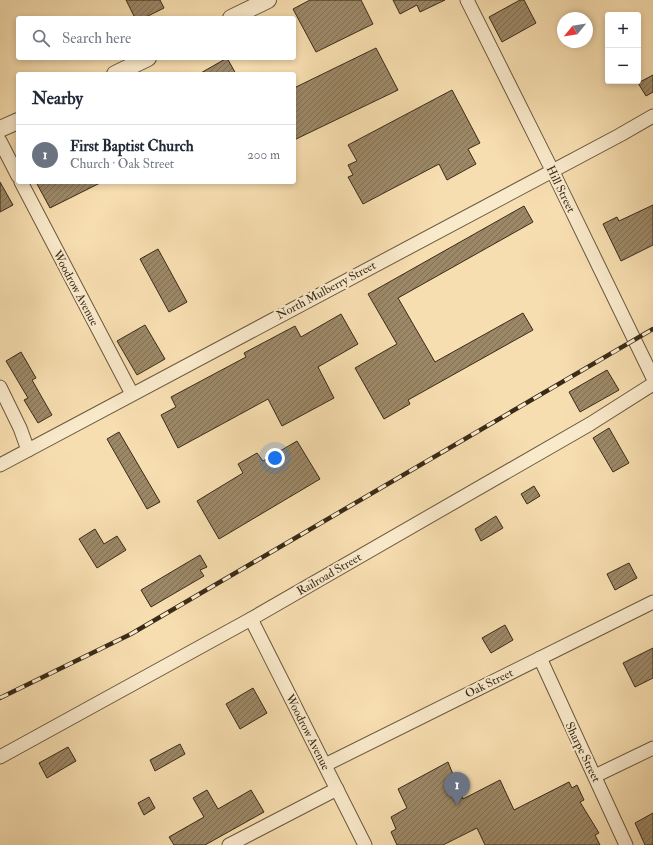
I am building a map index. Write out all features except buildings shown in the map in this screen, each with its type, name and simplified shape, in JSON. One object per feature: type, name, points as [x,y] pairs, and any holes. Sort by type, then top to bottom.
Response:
[{"type":"street","points":[[235,16],[268,0]]},
{"type":"street","name":"Hill Street","points":[[467,0],[552,170],[653,378]]},
{"type":"street","points":[[119,72],[144,60]]},
{"type":"street","name":"North Mulberry Street","points":[[0,465],[552,170],[620,136],[653,116]]},
{"type":"street","points":[[0,129],[16,122]]},
{"type":"street","points":[[0,141],[16,172]]},
{"type":"street","name":"Woodrow Avenue","points":[[22,184],[132,394]]},
{"type":"street","name":"Railroad Street","points":[[0,757],[251,619],[590,424],[653,384]]},
{"type":"street","points":[[0,387],[20,428],[28,450]]},
{"type":"street","name":"Oak Street","points":[[325,765],[653,602]]},
{"type":"street","name":"Woodrow Avenue","points":[[251,619],[365,845]]},
{"type":"street","name":"Sharpe Street","points":[[540,658],[564,714],[595,776],[626,845]]},
{"type":"street","points":[[595,776],[653,748]]},
{"type":"street","points":[[229,845],[337,789]]},
{"type":"railway","points":[[0,698],[131,634],[653,329]]},
{"type":"place","name":"First Baptist Church","points":[[457,805]]}]
